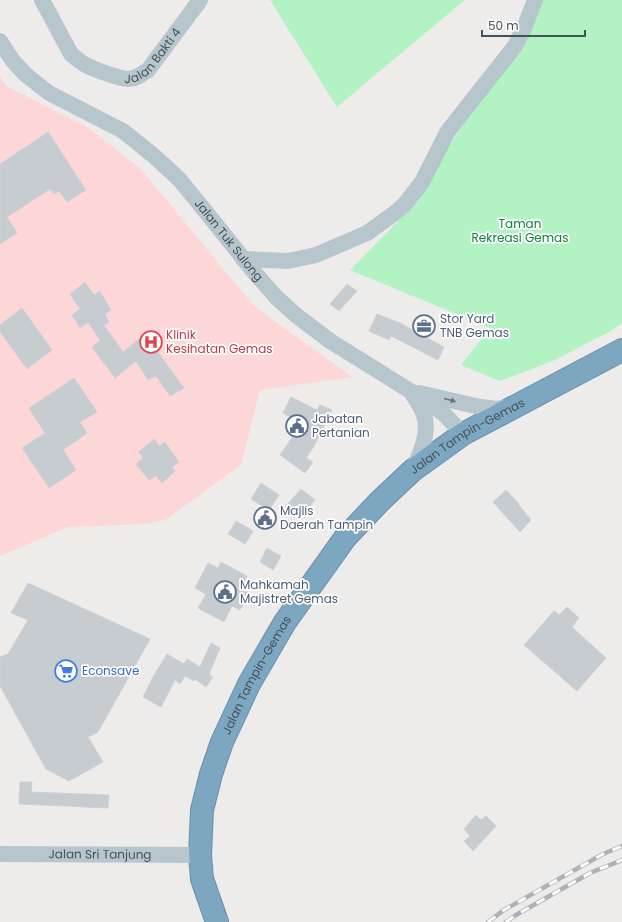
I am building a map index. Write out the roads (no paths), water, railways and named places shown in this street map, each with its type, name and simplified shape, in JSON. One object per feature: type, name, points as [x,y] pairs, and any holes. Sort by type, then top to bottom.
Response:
[{"type":"highway","name":"Jalan Tampin-Gemas","points":[[217,922],[202,879],[200,855],[202,810],[211,774],[222,742],[249,684],[285,622],[345,538],[380,501],[413,470],[463,434],[622,350]]},
{"type":"street","name":"Jalan Bakti 4","points":[[48,4],[59,33],[71,54],[88,66],[120,78],[129,79],[140,76],[148,70],[200,0]]},
{"type":"street","points":[[243,259],[288,261],[316,255],[367,232],[396,212],[405,204],[422,182],[448,131],[514,46],[525,26],[535,0]]},
{"type":"street","name":"Jalan Tuk Sulong","points":[[0,41],[13,61],[26,75],[49,93],[123,131],[179,179],[243,259],[276,297],[297,316],[330,341],[412,392],[444,414],[463,434]]},
{"type":"street","points":[[412,392],[488,408],[497,409],[517,405]]},
{"type":"street","points":[[412,392],[424,414],[426,423],[426,436],[413,470]]},
{"type":"street","name":"Jalan Sri Tanjung","points":[[0,854],[200,855]]},
{"type":"railway","points":[[488,922],[504,910],[603,854],[622,846]]},
{"type":"railway","points":[[506,922],[590,873],[622,860]]},
{"type":"place","name":"Stor Yard TNB Gemas","points":[[424,326]]},
{"type":"place","name":"Klinik Kesihatan Gemas","points":[[151,342]]},
{"type":"place","name":"Jabatan Pertanian","points":[[297,426]]},
{"type":"place","name":"Majlis Daerah Tampin","points":[[265,518]]},
{"type":"place","name":"Mahkamah Majistret Gemas","points":[[225,592]]},
{"type":"place","name":"Econsave","points":[[66,671]]},
{"type":"park label","name":"Taman Rekreasi Gemas","points":[[520,231]]}]
